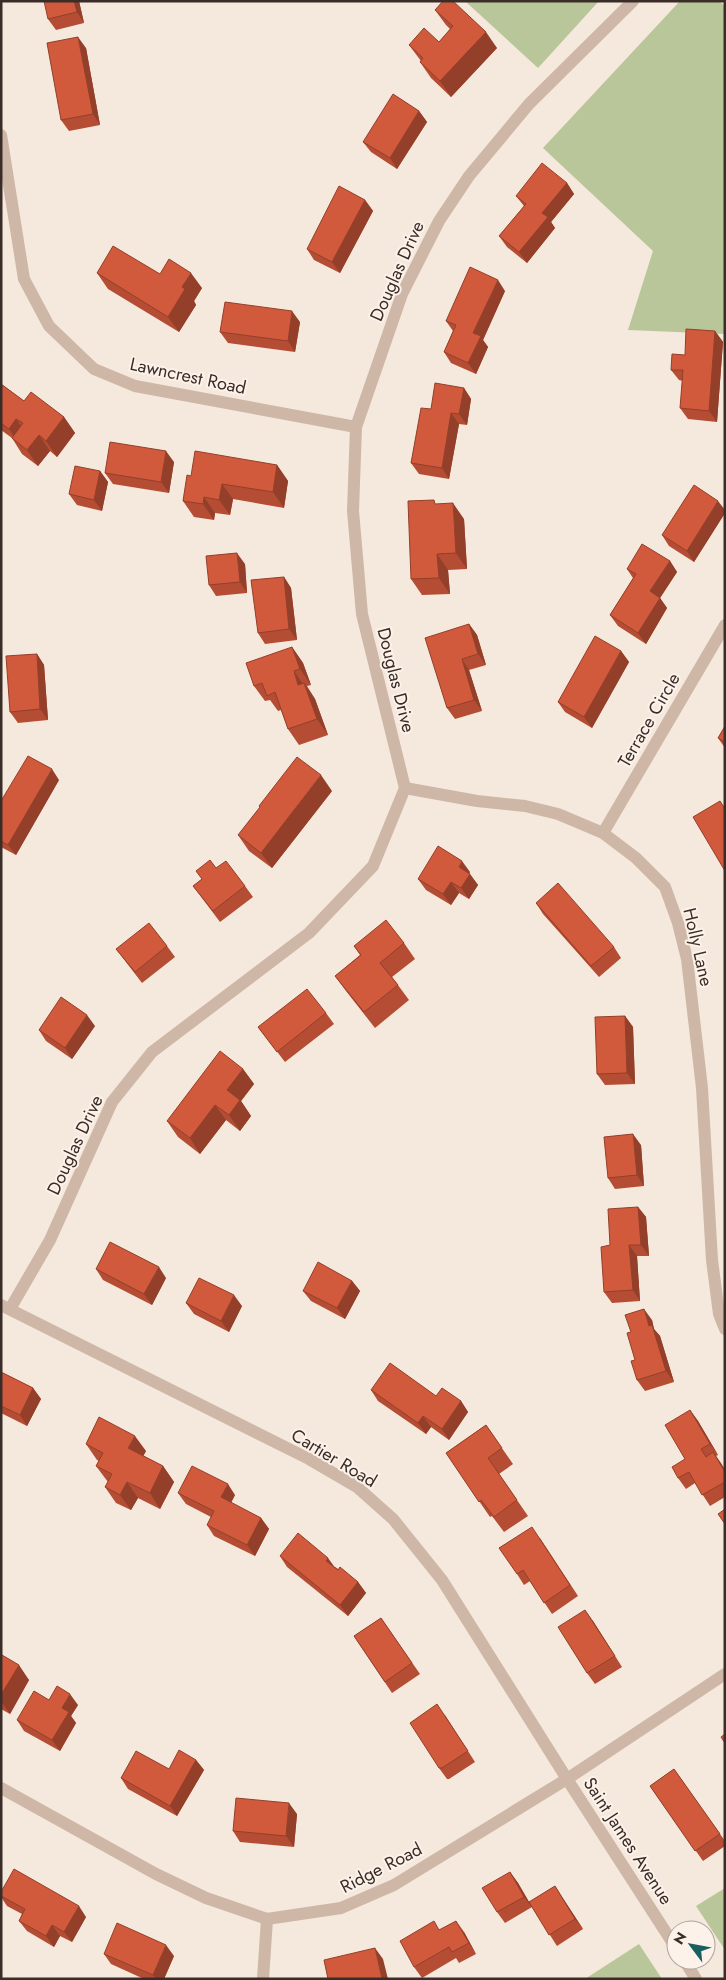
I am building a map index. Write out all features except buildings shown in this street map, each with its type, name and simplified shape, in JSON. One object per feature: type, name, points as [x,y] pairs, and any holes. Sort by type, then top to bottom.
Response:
[{"type":"street","name":"Douglas Drive","points":[[6,1307],[50,1240],[112,1102],[152,1052],[309,933],[373,866],[406,788],[362,614],[353,511],[356,427],[402,294],[444,214],[468,176],[529,104],[633,1]]},
{"type":"street","name":"Lawncrest Road","points":[[1,136],[24,279],[49,326],[94,369],[136,386],[356,427]]},
{"type":"street","name":"Terrace Circle","points":[[603,833],[725,625]]},
{"type":"street","name":"Holly Lane","points":[[406,788],[477,801],[525,806],[558,814],[603,833],[636,858],[664,887],[678,924],[687,959],[702,1088],[712,1260],[719,1314],[725,1329]]},
{"type":"street","name":"Cartier Road","points":[[6,1307],[309,1459],[356,1487],[393,1519],[442,1580],[567,1779]]},
{"type":"street","name":"Ridge Road","points":[[1,1788],[173,1882],[206,1898],[267,1918],[340,1908],[394,1884],[567,1779],[725,1674]]},
{"type":"street","name":"Saint James Avenue","points":[[567,1779],[666,1932]]},
{"type":"street","points":[[263,1979],[267,1918]]},
{"type":"green space","points":[[465,1],[599,1],[538,68]]},
{"type":"green space","points":[[680,1],[719,1],[725,6],[725,334],[628,330],[653,251],[543,148]]},
{"type":"green space","points":[[725,1888],[725,1950],[716,1936],[716,1920],[705,1920],[696,1906]]},
{"type":"green space","points":[[639,1944],[662,1979],[585,1979]]}]
